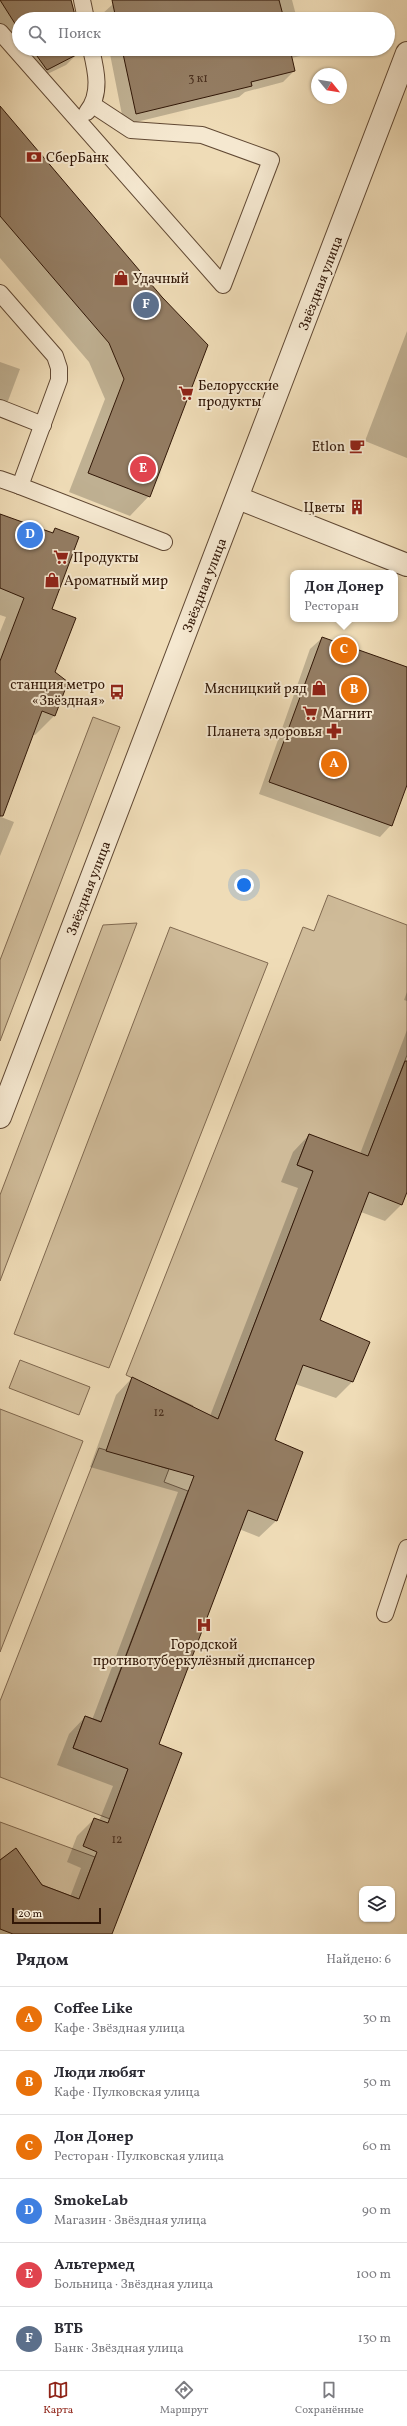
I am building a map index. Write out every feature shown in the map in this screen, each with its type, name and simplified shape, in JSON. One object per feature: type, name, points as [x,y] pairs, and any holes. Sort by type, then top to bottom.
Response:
[{"type":"street","name":"Звёздная улица","points":[[0,1117],[407,53]]},
{"type":"street","points":[[238,498],[407,565]]},
{"type":"lane","points":[[82,0],[85,12]]},
{"type":"lane","points":[[0,32],[12,46]]},
{"type":"lane","points":[[21,56],[223,285],[271,160],[202,135],[131,130],[93,105]]},
{"type":"lane","points":[[79,121],[93,105],[98,81],[93,56]]},
{"type":"lane","points":[[0,293],[55,356],[59,368],[59,380],[20,486]]},
{"type":"lane","points":[[0,408],[43,425]]},
{"type":"lane","points":[[0,479],[164,542]]},
{"type":"lane","points":[[385,1614],[407,1548]]},
{"type":"shaded area","points":[[93,717],[120,727],[0,1041],[0,960]]},
{"type":"shaded area","points":[[328,895],[407,925],[407,1055],[365,1165],[309,1134],[297,1165],[317,1173],[308,1185],[218,1419],[192,1410],[193,1406],[126,1375],[303,927],[314,931]]},
{"type":"shaded area","points":[[137,923],[0,1281],[0,1195],[103,925]]},
{"type":"shaded area","points":[[170,927],[268,963],[109,1368],[14,1334]]},
{"type":"shaded area","points":[[20,1360],[90,1387],[79,1415],[9,1388]]},
{"type":"shaded area","points":[[0,1409],[83,1441],[0,1652]]},
{"type":"shaded area","points":[[99,1448],[169,1469],[164,1482],[188,1491],[105,1710],[110,1711],[105,1723],[85,1716],[73,1748],[116,1764],[131,1761],[110,1819],[0,1777],[0,1701]]},
{"type":"shaded area","points":[[0,1822],[95,1857],[79,1899],[42,1885],[16,1849],[0,1860]]},
{"type":"building","points":[[0,0],[71,0],[74,12],[12,12],[12,19]]},
{"type":"building","points":[[112,0],[279,0],[282,12],[115,12]]},
{"type":"building","points":[[37,56],[74,56],[47,70]]},
{"type":"building","points":[[124,56],[292,56],[295,71],[251,82],[252,86],[136,114]]},
{"type":"building","points":[[0,106],[162,297],[208,345],[150,497],[88,473],[124,379],[109,343],[0,216]]},
{"type":"building","points":[[0,514],[53,533],[55,528],[79,537],[52,609],[76,618],[55,672],[68,682],[55,716],[42,711],[3,816],[0,816],[0,661],[24,598],[0,588]]},
{"type":"building","points":[[322,637],[407,667],[407,785],[392,826],[269,782]]},
{"type":"building","points":[[405,1061],[407,1061],[407,1192],[402,1205],[369,1192],[320,1320],[370,1342],[353,1382],[303,1365],[275,1440],[303,1452],[277,1521],[248,1510],[159,1744],[182,1753],[112,1934],[13,1934],[0,1929],[0,1860],[16,1848],[42,1885],[79,1899],[97,1852],[83,1846],[94,1818],[108,1823],[128,1769],[73,1748],[85,1716],[101,1722],[194,1476],[106,1451],[132,1377],[218,1419],[313,1171],[297,1165],[309,1134],[368,1156]]},
{"type":"place","name":"СберБанк","points":[[34,157]]},
{"type":"place","name":"Удачный","points":[[121,278]]},
{"type":"place","name":"ВТБ","points":[[146,305]]},
{"type":"place","name":"Белорусские продукты","points":[[186,393]]},
{"type":"place","name":"Etlon","points":[[357,446]]},
{"type":"place","name":"Альтермед","points":[[143,469]]},
{"type":"place","name":"Цветы","points":[[357,507]]},
{"type":"place","name":"SmokeLab","points":[[30,535]]},
{"type":"place","name":"Продукты","points":[[61,557]]},
{"type":"place","name":"Ароматный мир","points":[[52,580]]},
{"type":"place","name":"Дон Донер","points":[[344,650]]},
{"type":"place","name":"Мясницкий ряд","points":[[319,688]]},
{"type":"place","name":"Люди любят","points":[[354,690]]},
{"type":"place","name":"станция метро «Звёздная»","points":[[117,692]]},
{"type":"place","name":"Магнит","points":[[310,713]]},
{"type":"place","name":"Планета здоровья","points":[[334,731]]},
{"type":"place","name":"Coffee Like","points":[[334,764]]},
{"type":"place","name":"Городской противотуберкулёзный диспансер","points":[[204,1625]]}]
